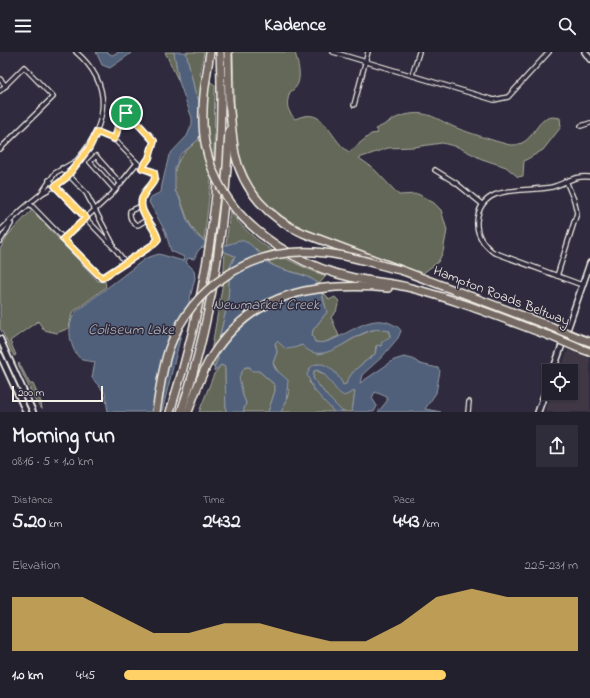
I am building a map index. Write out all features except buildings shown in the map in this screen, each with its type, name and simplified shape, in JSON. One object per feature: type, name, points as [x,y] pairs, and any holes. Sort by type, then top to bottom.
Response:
[{"type":"highway","points":[[210,52],[202,110],[205,148],[217,182],[237,212],[270,241],[308,263],[342,275],[412,288],[422,292]]},
{"type":"highway","points":[[170,412],[187,354],[210,238],[219,157],[220,52]]},
{"type":"highway","points":[[228,52],[234,147],[239,168],[248,187],[258,201],[283,223],[298,231],[404,271]]},
{"type":"highway","points":[[181,412],[208,319],[220,247],[226,185],[230,102]]},
{"type":"highway","points":[[156,412],[166,358],[178,328],[187,313],[206,292],[236,269],[271,256],[309,251],[352,257],[404,271]]},
{"type":"highway","name":"Hampton Roads Beltway","points":[[404,271],[590,342]]},
{"type":"highway","points":[[188,412],[211,357],[232,330],[262,307],[296,292],[331,286],[370,287],[422,292]]},
{"type":"highway","name":"Hampton Roads Beltway","points":[[422,292],[456,301],[590,352]]},
{"type":"main road","points":[[586,52],[590,59]]},
{"type":"main road","points":[[554,364],[590,263]]},
{"type":"main road","points":[[538,412],[542,400]]},
{"type":"street","points":[[0,231],[40,195],[55,186],[68,174],[77,160],[89,148],[97,132],[102,115],[100,90],[92,70],[76,52]]},
{"type":"street","points":[[333,52],[494,100],[502,100],[508,97],[549,52]]},
{"type":"street","points":[[354,105],[368,52]]},
{"type":"street","points":[[412,75],[419,52]]},
{"type":"street","points":[[0,91],[24,67],[53,97],[0,149]]},
{"type":"street","points":[[0,79],[6,86]]},
{"type":"street","points":[[114,139],[117,134],[121,116],[124,113],[129,114],[154,141],[149,158],[142,168]]},
{"type":"street","points":[[581,126],[590,123]]},
{"type":"street","points":[[30,204],[100,278],[106,278],[158,241],[155,230],[141,206],[143,195],[155,178],[154,172],[142,168],[114,139],[97,132]]},
{"type":"street","points":[[115,190],[90,162],[96,156],[122,184]]},
{"type":"street","points":[[40,195],[50,180],[62,168],[77,160]]},
{"type":"street","points":[[63,239],[122,184],[137,163]]},
{"type":"street","points":[[62,168],[86,193],[115,249]]},
{"type":"street","points":[[435,170],[456,183],[482,204]]},
{"type":"street","points":[[582,285],[493,252],[484,245],[478,235],[477,224],[478,212],[482,204],[490,197],[501,192],[553,186],[579,176],[590,177]]},
{"type":"street","points":[[50,180],[115,249],[126,263]]},
{"type":"street","points":[[557,276],[577,213],[574,200],[566,181]]},
{"type":"street","points":[[141,206],[132,210],[130,217],[136,225],[148,219]]},
{"type":"street","points":[[0,241],[14,220]]},
{"type":"street","points":[[0,339],[33,412]]},
{"type":"street","points":[[0,355],[26,412]]},
{"type":"street","points":[[468,402],[468,412]]},
{"type":"shaded area","points":[[568,350],[590,358],[590,412],[545,412],[549,400],[578,400],[578,364],[563,364]]},
{"type":"green space","points":[[165,52],[174,52],[179,82]]},
{"type":"green space","points":[[186,52],[204,52],[200,75],[215,85],[214,154],[204,241],[191,226],[180,198],[176,193],[174,182],[175,169],[180,158],[194,144],[199,101],[195,92]]},
{"type":"green space","points":[[233,52],[295,52],[299,68],[299,79],[295,89],[290,92],[287,103],[288,109],[295,119],[305,116],[313,116],[320,119],[342,146],[349,152],[371,134],[378,133],[375,129],[397,117],[419,113],[435,118],[463,131],[511,145],[520,144],[526,140],[545,119],[551,117],[560,118],[561,127],[543,150],[524,161],[523,176],[518,177],[506,167],[482,159],[458,147],[442,143],[414,147],[388,148],[359,158],[373,168],[399,195],[418,194],[434,203],[441,210],[447,230],[443,252],[438,262],[415,279],[289,221],[262,200],[252,185],[239,157],[235,127]]},
{"type":"green space","points":[[32,210],[98,281],[105,281],[106,287],[72,313],[69,328],[57,333],[44,330],[38,321],[10,341],[16,355],[14,356],[0,328],[0,249],[8,235]]},
{"type":"green space","points":[[230,211],[239,223],[261,243],[299,265],[326,276],[319,284],[305,276],[275,266],[261,253],[247,245],[226,245]]},
{"type":"green space","points":[[225,252],[235,256],[230,267],[228,302],[217,347],[218,359],[214,368],[212,366],[215,358],[211,352],[223,282]]},
{"type":"green space","points":[[322,293],[326,295],[329,300],[335,297],[339,301],[336,312],[331,317],[339,336],[323,343],[315,342],[312,335],[313,330],[327,312]]},
{"type":"green space","points":[[377,329],[390,331],[390,337],[383,341],[381,346],[376,346],[375,354],[354,371],[346,384],[343,385],[336,373],[329,368],[316,364],[309,382],[334,412],[281,412],[289,391],[273,363],[277,352],[275,343],[277,340],[286,347],[292,348],[302,345],[318,354],[334,349],[362,334]]},
{"type":"green space","points":[[19,363],[30,384],[33,384],[41,402],[42,409],[36,402],[18,364]]},
{"type":"green space","points":[[221,365],[225,367],[226,412],[199,412],[214,374]]},
{"type":"green space","points":[[245,367],[258,370],[275,385],[275,391],[268,412],[243,412],[246,403],[238,377]]},
{"type":"green space","points":[[316,370],[327,376],[334,385],[355,392],[352,412],[343,412],[327,396],[313,378],[314,371]]},
{"type":"water","points":[[96,52],[107,52],[112,55],[119,52],[133,52],[110,68],[102,65]]},
{"type":"water","points":[[174,52],[186,52],[195,92],[199,101],[201,131],[198,140],[180,155],[175,168],[175,191],[179,197],[187,220],[195,234],[204,241],[226,245],[238,240],[244,241],[252,246],[270,264],[308,277],[319,284],[327,312],[313,330],[312,335],[315,342],[324,342],[333,339],[363,324],[373,321],[384,321],[398,327],[401,331],[398,338],[382,357],[362,375],[360,383],[394,360],[404,357],[413,359],[420,364],[438,368],[440,371],[436,393],[425,409],[441,412],[378,412],[387,401],[387,397],[375,392],[372,398],[377,406],[374,412],[352,412],[355,391],[344,396],[325,375],[317,370],[314,371],[313,378],[327,396],[343,412],[334,412],[314,390],[307,375],[310,368],[320,364],[325,365],[334,371],[343,385],[346,384],[354,371],[375,354],[377,345],[381,346],[382,342],[390,337],[390,331],[377,329],[361,334],[335,349],[318,353],[310,351],[302,345],[286,349],[277,341],[275,343],[277,352],[273,363],[275,369],[288,380],[286,402],[281,412],[268,412],[275,391],[275,385],[259,371],[252,371],[250,367],[245,367],[239,377],[246,403],[243,412],[226,412],[225,367],[221,365],[214,371],[218,359],[217,347],[228,302],[230,267],[235,256],[225,252],[202,247],[194,259],[188,258],[186,262],[194,270],[195,278],[162,412],[108,412],[105,393],[92,378],[95,362],[82,360],[74,350],[70,336],[71,322],[77,311],[146,258],[159,254],[183,261],[184,257],[171,251],[165,231],[149,202],[151,197],[161,192],[169,155],[187,136],[192,124],[192,118],[179,82]]},
{"type":"route","points":[[126,113],[130,115],[154,141],[149,158],[142,168],[154,172],[155,178],[143,195],[141,202],[143,211],[153,226],[158,241],[106,278],[100,278],[63,239],[86,218],[55,186],[66,178],[77,160],[89,148],[97,132],[114,139],[117,134],[121,116],[126,113]]},
{"type":"water label","name":"Newmarket Creek","points":[[266,304]]},
{"type":"water label","name":"Coliseum Lake","points":[[131,329]]}]
